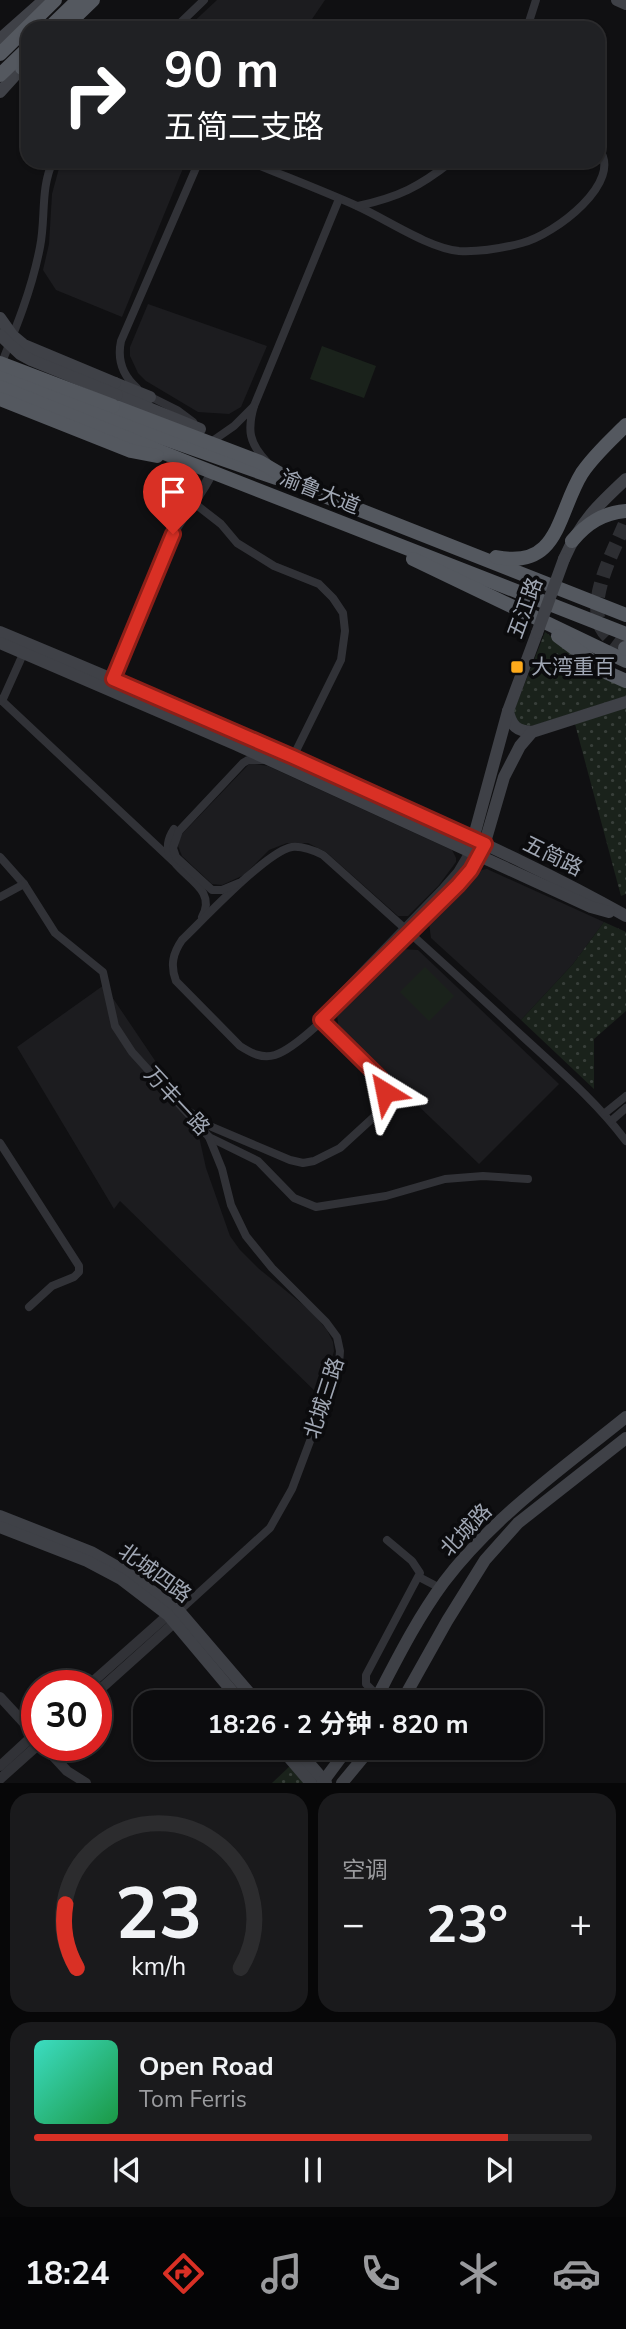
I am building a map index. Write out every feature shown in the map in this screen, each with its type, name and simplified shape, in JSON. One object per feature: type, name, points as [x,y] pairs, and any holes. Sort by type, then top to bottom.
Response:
[{"type":"highway","points":[[64,21],[78,0]]},
{"type":"highway","points":[[64,21],[85,0]]},
{"type":"highway","points":[[64,21],[93,0]]},
{"type":"highway","points":[[24,21],[50,2]]},
{"type":"highway","points":[[32,21],[50,2]]},
{"type":"highway","points":[[3,37],[21,24]]},
{"type":"highway","points":[[0,54],[21,32]]},
{"type":"highway","points":[[0,75],[21,55]]},
{"type":"highway","points":[[0,365],[115,394]]},
{"type":"highway","points":[[0,374],[133,439]]},
{"type":"highway","name":"渝鲁大道","points":[[0,387],[373,536],[626,648]]},
{"type":"highway","name":"渝鲁大道","points":[[115,394],[212,443],[273,468],[304,488],[626,615]]},
{"type":"highway","points":[[0,399],[36,414]]},
{"type":"highway","points":[[0,409],[36,414],[133,439],[304,488]]},
{"type":"highway","points":[[470,552],[518,560],[544,550],[554,538],[577,484],[590,462],[626,425]]},
{"type":"highway","points":[[577,484],[626,433]]},
{"type":"highway","points":[[572,541],[587,524],[597,518],[626,511]]},
{"type":"highway","points":[[373,536],[432,570],[528,615],[626,648]]},
{"type":"highway","points":[[528,615],[608,673],[626,681]]},
{"type":"main road","points":[[617,0],[626,4]]},
{"type":"main road","points":[[0,92],[21,69]]},
{"type":"main road","points":[[0,318],[12,335],[24,345],[115,394],[150,397]]},
{"type":"main road","points":[[0,334],[20,354],[31,360],[200,429]]},
{"type":"main road","points":[[600,502],[626,472]]},
{"type":"main road","name":"五江路","points":[[477,847],[508,711],[564,559],[580,526],[600,502],[626,479]]},
{"type":"main road","name":"五简路","points":[[0,632],[293,757],[591,906],[626,917]]},
{"type":"main road","name":"五简路","points":[[0,643],[477,847]]},
{"type":"main road","points":[[508,711],[510,723],[516,729],[532,732],[626,702]]},
{"type":"main road","points":[[477,847],[504,777],[520,746],[532,732]]},
{"type":"main road","name":"北城路","points":[[381,1690],[416,1622],[440,1588],[481,1540],[626,1417]]},
{"type":"main road","name":"北城路","points":[[408,1690],[485,1560],[518,1523],[626,1438]]},
{"type":"main road","name":"北城四路","points":[[0,1516],[110,1561],[174,1616],[245,1690]]},
{"type":"main road","name":"北城四路","points":[[0,1527],[102,1567],[174,1616],[232,1690]]},
{"type":"main road","points":[[295,1760],[321,1783]]},
{"type":"main road","points":[[305,1760],[321,1783]]},
{"type":"main road","points":[[321,1783],[339,1760]]},
{"type":"main road","points":[[342,1783],[361,1760]]},
{"type":"street","points":[[182,21],[204,0]]},
{"type":"street","points":[[529,21],[536,0]]},
{"type":"street","points":[[605,152],[613,156]]},
{"type":"street","points":[[0,365],[29,293],[41,243],[44,192],[51,168]]},
{"type":"street","points":[[196,168],[121,341],[119,359],[125,374],[135,387],[177,410],[212,443],[254,406]]},
{"type":"street","points":[[265,168],[357,206],[434,244],[458,251],[524,243],[582,218]]},
{"type":"street","points":[[357,206],[387,200],[411,190],[442,168]]},
{"type":"street","points":[[273,468],[251,442],[249,428],[254,406],[339,199]]},
{"type":"street","points":[[0,334],[29,293]]},
{"type":"street","points":[[113,679],[173,534],[212,472]]},
{"type":"street","points":[[194,503],[220,524],[237,543],[274,566],[319,584],[333,598],[342,613],[345,631],[341,660],[293,757]]},
{"type":"street","points":[[24,652],[1,700],[134,823],[206,896],[205,912],[197,926]]},
{"type":"street","points":[[173,862],[167,848],[175,827],[239,760],[241,751],[237,745]]},
{"type":"street","points":[[134,823],[153,836],[169,838],[179,831],[243,763],[254,759],[272,760]]},
{"type":"street","points":[[179,831],[173,848],[176,857],[207,887],[217,891],[245,880]]},
{"type":"street","points":[[477,847],[408,931],[329,1006],[321,1020],[294,1045],[271,1057],[261,1056],[240,1046],[182,990],[173,972],[176,950],[182,940],[267,859],[290,847],[313,850],[323,855],[408,931],[608,1117],[626,1142]]},
{"type":"street","name":"万丰一路","points":[[0,857],[24,884],[55,933],[103,972],[115,1026],[132,1052],[209,1137],[258,1161],[294,1198],[316,1207],[386,1196],[445,1179],[483,1176],[528,1179]]},
{"type":"street","points":[[0,897],[24,884]]},
{"type":"street","points":[[179,1105],[212,1127],[290,1160],[303,1163],[314,1161],[340,1148],[382,1108],[385,1092],[380,1078],[321,1020]]},
{"type":"street","points":[[608,1117],[626,1096]]},
{"type":"street","points":[[608,1117],[626,1108]]},
{"type":"street","name":"北城三路","points":[[112,1676],[270,1528],[292,1489],[339,1364],[337,1337],[326,1321],[272,1268],[246,1236],[230,1205],[222,1169],[209,1137]]},
{"type":"street","points":[[0,1143],[79,1266],[79,1272],[74,1277],[52,1286],[29,1307]]},
{"type":"street","points":[[370,1690],[366,1684],[366,1675],[421,1573],[412,1561],[387,1540]]},
{"type":"street","points":[[419,1577],[440,1588]]},
{"type":"street","name":"北城三路","points":[[107,1670],[174,1616]]},
{"type":"street","points":[[0,1697],[21,1720]]},
{"type":"street","points":[[0,1766],[21,1751]]},
{"type":"street","points":[[0,1779],[21,1756]]},
{"type":"street","points":[[58,1761],[66,1771],[86,1783]]},
{"type":"shaded area","points":[[217,0],[325,0],[311,21],[194,21]]},
{"type":"shaded area","points":[[59,168],[183,168],[122,317],[56,290],[43,270],[49,244],[52,194]]},
{"type":"shaded area","points":[[148,304],[267,346],[241,407],[229,414],[198,412],[146,381],[138,373],[130,356],[130,347]]},
{"type":"shaded area","points":[[322,346],[376,366],[364,398],[310,379]]},
{"type":"shaded area","points":[[545,632],[607,678],[626,686],[626,696],[532,726],[522,725],[515,718],[514,711]]},
{"type":"shaded area","points":[[626,707],[626,894],[621,896],[575,724]]},
{"type":"shaded area","points":[[250,763],[268,766],[452,850],[456,862],[439,885],[408,916],[398,916],[326,852],[308,843],[287,843],[269,850],[244,875],[222,885],[212,884],[182,856],[179,841],[182,834]]},
{"type":"shaded area","points":[[487,869],[604,922],[573,964],[521,1020],[431,938],[429,923],[477,871]]},
{"type":"shaded area","points":[[604,922],[626,932],[626,1011],[594,1039],[594,1089],[521,1020],[573,964]]},
{"type":"shaded area","points":[[399,949],[418,950],[559,1084],[479,1164],[339,1030],[337,1015]]},
{"type":"shaded area","points":[[425,967],[454,996],[429,1021],[400,992]]},
{"type":"shaded area","points":[[104,985],[187,1108],[198,1132],[206,1168],[230,1236],[258,1268],[312,1312],[327,1330],[334,1351],[321,1397],[120,1201],[114,1209],[17,1047]]},
{"type":"shaded area","points":[[290,1766],[304,1783],[272,1783]]},
{"type":"tunnel","points":[[625,648],[603,631],[597,602],[604,573],[626,521]]},
{"type":"place","name":"大湾重百","points":[[517,667]]},
{"type":"route","points":[[173,534],[113,679],[485,844],[481,855],[458,885],[321,1020],[380,1078],[385,1092]]}]
